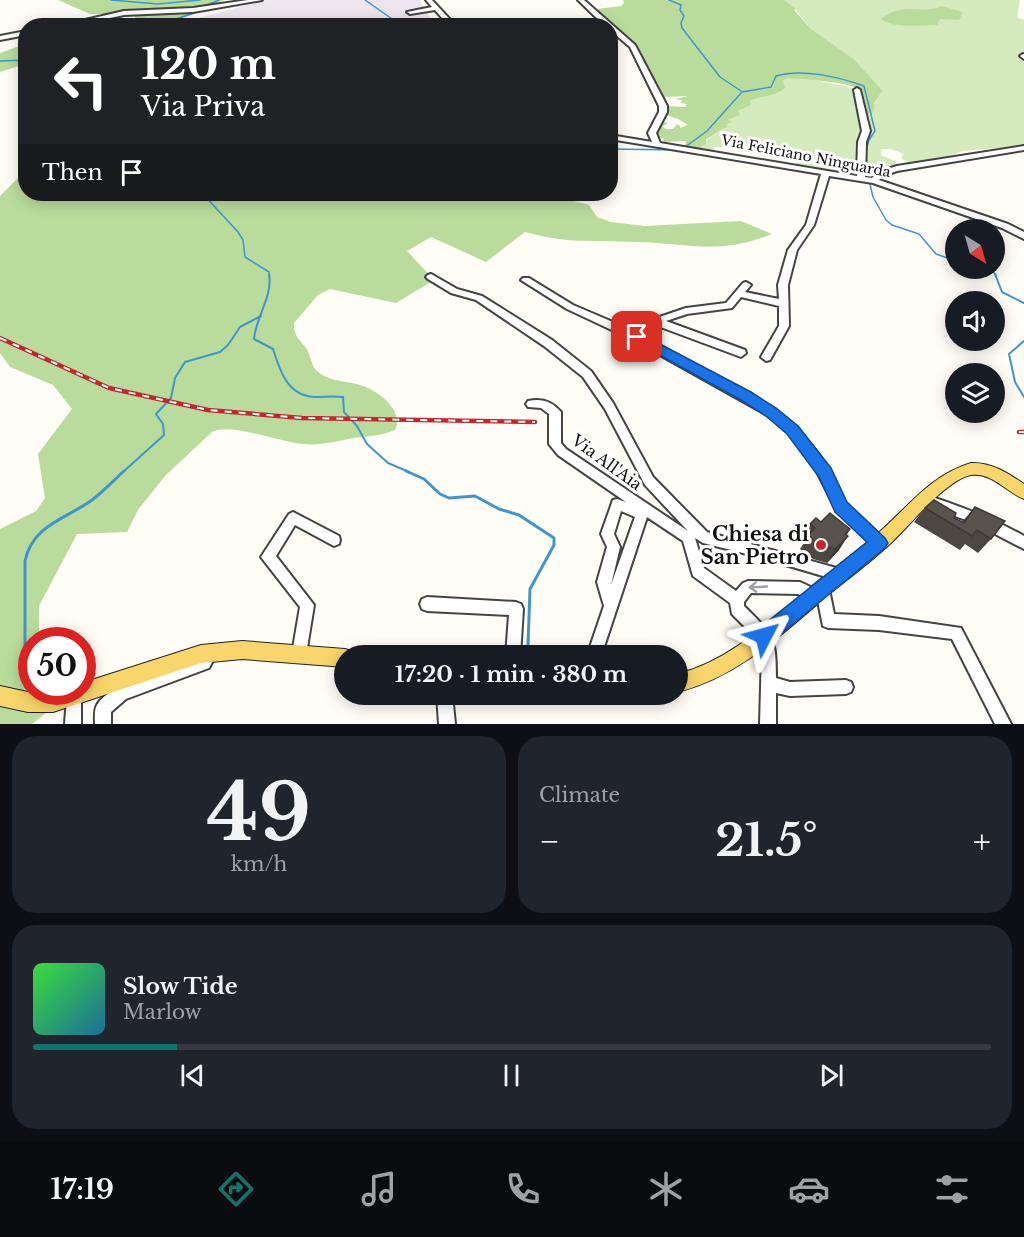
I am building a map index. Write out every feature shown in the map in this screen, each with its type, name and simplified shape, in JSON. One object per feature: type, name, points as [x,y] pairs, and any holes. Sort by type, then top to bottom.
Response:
[{"type":"main road","points":[[688,681],[697,680],[734,661],[879,543],[953,476],[971,469],[980,469],[999,476],[1024,492]]},
{"type":"main road","points":[[96,690],[201,654],[243,650],[334,657]]},
{"type":"main road","points":[[0,696],[18,700]]},
{"type":"street","points":[[100,18],[124,13],[193,10],[259,0]]},
{"type":"street","points":[[429,0],[445,18]]},
{"type":"street","points":[[581,0],[601,18]]},
{"type":"street","points":[[410,12],[436,8]]},
{"type":"street","points":[[618,33],[633,46],[663,106],[663,112],[652,133],[657,144]]},
{"type":"street","points":[[0,38],[18,35]]},
{"type":"street","points":[[857,90],[866,131],[862,142],[868,179],[880,174],[961,156],[1024,148]]},
{"type":"street","name":"Via Feliciano Ninguarda","points":[[618,138],[868,179],[1005,226],[1024,236]]},
{"type":"street","points":[[765,357],[784,326],[783,285],[793,250],[810,225],[826,172]]},
{"type":"street","points":[[431,277],[454,291],[479,298],[548,343],[587,374],[609,406],[649,481],[703,537],[840,575]]},
{"type":"street","points":[[525,280],[570,307],[637,337],[742,393],[778,418],[793,430],[816,459],[841,507],[879,543]]},
{"type":"street","points":[[637,337],[640,327],[686,310],[729,306],[743,289],[784,304]]},
{"type":"street","points":[[655,321],[741,353]]},
{"type":"street","name":"Via All'Aia","points":[[532,404],[543,404],[555,412],[555,444],[572,461],[689,538],[698,572],[737,600]]},
{"type":"street","points":[[926,500],[1000,528],[1024,543]]},
{"type":"street","points":[[598,645],[611,607],[642,514],[617,504],[607,534],[614,547],[604,582],[611,607]]},
{"type":"street","points":[[299,654],[307,605],[268,557],[293,518],[334,540]]},
{"type":"street","points":[[768,724],[769,651],[764,636],[736,609],[737,600],[748,587],[800,588],[818,592],[828,621],[879,623],[956,633],[1003,724]]},
{"type":"street","points":[[427,604],[516,609],[514,645]]},
{"type":"street","points":[[102,724],[103,709],[121,693],[204,663],[210,653]]},
{"type":"street","points":[[768,684],[790,689],[846,687]]},
{"type":"street","points":[[73,724],[74,705]]},
{"type":"street","points":[[445,705],[447,724]]},
{"type":"shaded area","points":[[265,0],[420,0],[430,18],[199,18]]},
{"type":"green space","points":[[58,0],[224,0],[182,18],[136,18],[133,14],[90,14]]},
{"type":"green space","points":[[623,0],[784,0],[796,9],[794,10],[811,29],[854,59],[883,91],[874,103],[871,115],[867,113],[860,92],[855,87],[824,81],[785,79],[783,81],[785,88],[777,93],[750,101],[751,105],[738,111],[740,115],[728,120],[732,121],[726,125],[728,127],[706,139],[706,144],[698,148],[685,146],[686,141],[664,142],[663,138],[657,138],[654,134],[663,121],[668,124],[662,126],[666,129],[673,129],[677,124],[680,128],[688,125],[666,115],[666,106],[687,107],[685,106],[687,104],[681,103],[682,100],[675,99],[688,96],[662,97],[638,60],[618,35],[618,18],[599,18],[589,10],[621,6],[624,3]]},
{"type":"green space","points":[[784,0],[1020,0],[1017,17],[1024,20],[1024,146],[962,151],[940,160],[910,164],[901,158],[904,154],[891,149],[881,149],[881,155],[895,161],[897,167],[874,175],[869,173],[874,171],[868,163],[858,174],[849,170],[842,173],[799,166],[796,164],[799,157],[769,149],[737,145],[736,148],[714,147],[714,150],[698,148],[754,98],[787,78],[804,78],[853,88],[863,98],[867,113],[883,91],[854,59],[811,29],[795,9]]},
{"type":"green space","points":[[942,6],[963,12],[959,20],[940,19],[937,25],[908,26],[893,24],[881,19],[898,10],[926,10]]},
{"type":"green space","points":[[18,47],[18,66],[0,72],[0,53]]},
{"type":"green space","points":[[18,178],[18,201],[574,201],[589,205],[597,217],[611,222],[645,226],[741,221],[772,234],[735,245],[704,247],[568,240],[525,232],[486,262],[431,237],[407,251],[434,280],[396,303],[330,289],[318,295],[294,323],[296,334],[308,351],[314,367],[328,378],[363,386],[377,393],[389,404],[397,416],[395,430],[385,434],[323,444],[293,442],[230,429],[212,432],[165,476],[138,510],[127,532],[77,534],[39,606],[39,627],[18,627],[18,705],[56,705],[32,724],[0,724],[0,529],[36,511],[45,498],[38,454],[72,409],[53,385],[10,367],[0,353],[0,196]]},
{"type":"building","points":[[934,500],[956,513],[954,518],[964,523],[975,507],[1005,521],[991,539],[977,530],[972,536],[925,508]]},
{"type":"building","points":[[830,513],[850,529],[845,534],[848,536],[835,549],[821,546],[808,535],[815,528],[810,524],[816,518],[821,522]]},
{"type":"waterway","points":[[111,0],[158,4],[200,0]]},
{"type":"waterway","points":[[202,7],[219,0]]},
{"type":"waterway","points":[[365,0],[391,18]]},
{"type":"waterway","points":[[669,0],[681,5],[680,10],[684,16],[681,23],[682,28],[720,77],[741,91]]},
{"type":"waterway","points":[[179,18],[197,12]]},
{"type":"waterway","points":[[0,61],[18,60]]},
{"type":"waterway","points":[[618,149],[681,150],[707,131],[742,92],[771,87],[776,76],[809,73],[864,86],[875,131],[869,140],[865,154]]},
{"type":"waterway","points":[[865,162],[873,197],[886,220],[892,225],[919,234],[936,254],[945,257]]},
{"type":"waterway","points":[[209,201],[238,232],[243,240],[245,257],[269,274]]},
{"type":"waterway","points":[[260,316],[269,291],[269,274]]},
{"type":"waterway","points":[[997,279],[1002,292],[1024,303]]},
{"type":"waterway","points":[[123,472],[164,435],[163,424],[156,414],[171,398],[175,378],[185,362],[220,352],[228,345],[240,327],[260,316]]},
{"type":"waterway","points":[[260,316],[254,339],[273,349],[282,373],[291,387],[297,392],[314,397],[343,397],[344,412],[357,426],[367,444],[388,463],[409,472]]},
{"type":"waterway","points":[[1024,341],[1009,354],[1015,382],[1024,397]]},
{"type":"waterway","points":[[25,627],[25,561],[35,539],[51,524],[92,500],[124,471]]},
{"type":"waterway","points":[[406,471],[424,479],[440,494],[449,498],[475,496],[499,509],[519,515],[554,538],[554,545],[530,589],[528,645]]},
{"type":"railway","points":[[0,338],[109,388],[208,410],[302,418],[535,422]]},
{"type":"railway","points":[[1019,432],[1024,432]]},
{"type":"place","name":"Chiesa di San Pietro","points":[[821,545]]},
{"type":"route","points":[[637,337],[746,396],[793,430],[825,473],[841,507],[879,543],[764,636]]}]
